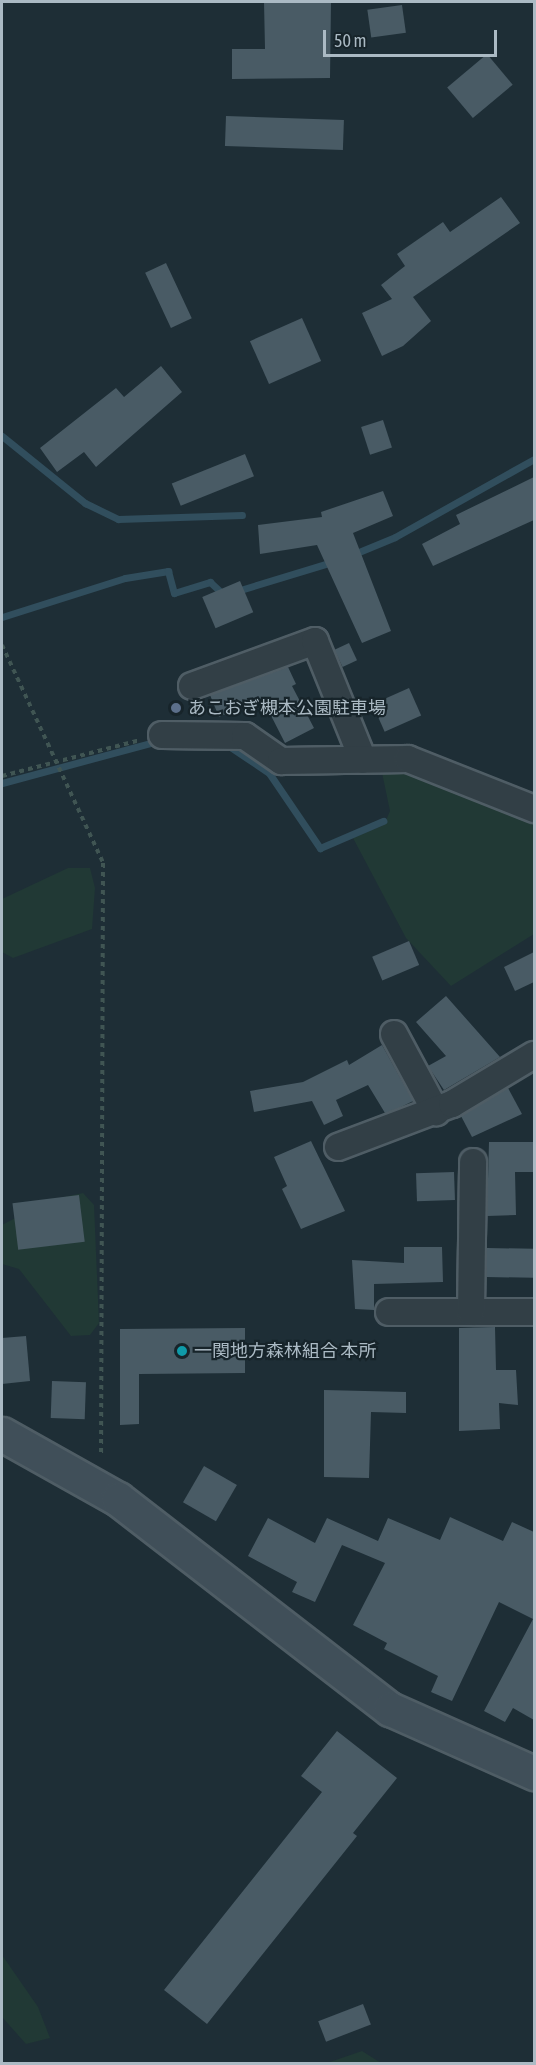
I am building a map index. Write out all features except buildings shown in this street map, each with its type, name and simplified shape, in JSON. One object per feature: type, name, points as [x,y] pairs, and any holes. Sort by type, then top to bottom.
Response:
[{"type":"street","points":[[192,686],[315,641],[363,760]]},
{"type":"street","points":[[162,735],[245,736],[281,761],[408,759],[534,809]]},
{"type":"street","points":[[394,1034],[436,1112]]},
{"type":"street","points":[[338,1147],[436,1112],[534,1055]]},
{"type":"street","points":[[471,1312],[473,1162]]},
{"type":"street","points":[[389,1312],[534,1312]]},
{"type":"street","points":[[2,1434],[100,1488],[390,1709],[534,1773]]},
{"type":"path","points":[[2,645],[103,863],[100,1488]]},
{"type":"path","points":[[2,776],[54,759],[162,735]]},
{"type":"green space","points":[[380,763],[534,819],[534,934],[451,986],[406,938],[353,838],[384,825],[390,811]]},
{"type":"green space","points":[[68,868],[90,868],[95,888],[92,929],[13,958],[2,952],[2,899]]},
{"type":"green space","points":[[83,1193],[94,1205],[99,1323],[90,1335],[71,1336],[19,1269],[2,1264],[2,1225],[50,1200]]},
{"type":"green space","points":[[2,1955],[38,2007],[50,2038],[26,2044],[2,2017]]},
{"type":"green space","points":[[362,2051],[381,2063],[327,2063]]},
{"type":"waterway","points":[[2,436],[85,503],[118,519],[242,515]]},
{"type":"waterway","points":[[354,554],[395,537],[534,459]]},
{"type":"waterway","points":[[237,591],[332,562]]},
{"type":"waterway","points":[[2,617],[125,578],[168,571],[174,593],[210,582],[223,594]]},
{"type":"waterway","points":[[2,783],[158,741]]},
{"type":"waterway","points":[[226,744],[269,773],[320,848],[383,821]]},
{"type":"place","name":"あこおぎ槻本公園駐車場","points":[[176,708]]},
{"type":"place","name":"一関地方森林組合 本所","points":[[182,1351]]}]
